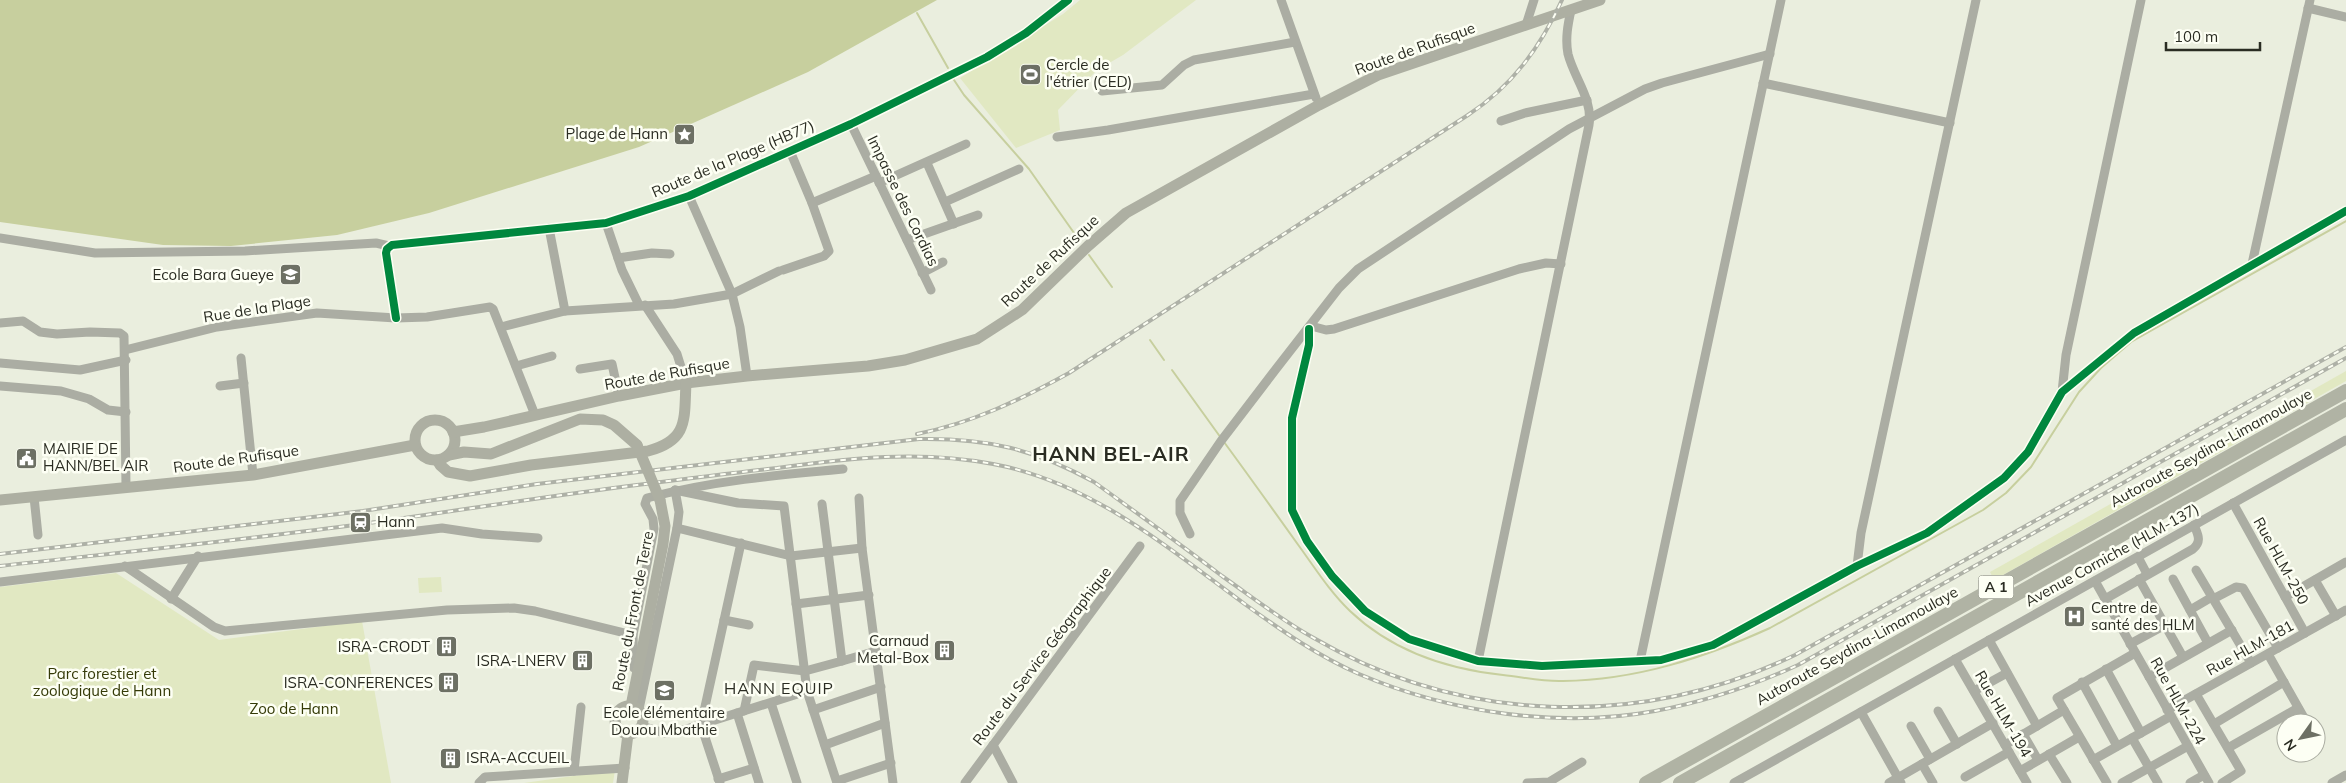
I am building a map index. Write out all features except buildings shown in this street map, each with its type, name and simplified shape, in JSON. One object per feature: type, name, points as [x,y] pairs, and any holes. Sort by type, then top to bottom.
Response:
[{"type":"highway","name":"Autoroute Seydina-Limamoulaye","points":[[1646,783],[2346,391]]},
{"type":"highway","name":"Autoroute Seydina-Limamoulaye","points":[[1680,783],[2346,409]]},
{"type":"main road","name":"Route de Rufisque","points":[[454,437],[484,427],[535,415],[686,383],[868,366],[905,360],[977,339],[1022,310],[1113,223],[1137,205],[1317,99],[1378,75],[1600,0]]},
{"type":"main road","points":[[437,460],[448,472],[470,476],[531,464],[648,451],[661,447],[672,442],[684,424],[686,383]]},
{"type":"main road","name":"Route du Front de Terre","points":[[449,455],[464,452],[491,454],[580,419],[603,420],[614,425],[637,445],[660,500],[664,526],[639,670],[639,692],[635,707]]},
{"type":"main road","points":[[454,437],[449,455],[437,460],[426,458],[418,450],[416,444],[417,432],[426,422],[438,420],[444,423],[454,437],[464,452]]},
{"type":"main road","name":"Route de Rufisque","points":[[0,500],[253,475],[416,444]]},
{"type":"main road","name":"Route du Front de Terre","points":[[635,707],[643,717],[642,726]]},
{"type":"main road","name":"Route du Front de Terre","points":[[628,734],[618,729],[615,718],[620,709],[635,707]]},
{"type":"main road","points":[[622,783],[628,734],[637,732],[642,726]]},
{"type":"street","name":"Route de la Plage (HB77)","points":[[0,238],[95,252],[245,251],[376,243],[389,246],[606,223],[689,196],[851,124],[987,57],[1032,28],[1068,0]]},
{"type":"street","points":[[1057,137],[1317,99],[1281,0]]},
{"type":"street","points":[[1526,26],[1534,0]]},
{"type":"street","points":[[1640,661],[1781,0]]},
{"type":"street","points":[[1857,566],[1861,533],[1976,0]]},
{"type":"street","points":[[2062,392],[2066,355],[2141,0]]},
{"type":"street","points":[[2252,264],[2309,4],[2346,17]]},
{"type":"street","points":[[1478,661],[1590,117],[1587,100],[1568,52],[1567,34],[1572,10]]},
{"type":"street","points":[[1102,91],[1162,85],[1184,64],[1194,60],[1295,42]]},
{"type":"street","points":[[1190,534],[1180,513],[1180,501],[1223,438],[1340,288],[1358,269],[1590,117],[1645,89],[1662,83],[1770,54]]},
{"type":"street","points":[[1763,83],[1950,123]]},
{"type":"street","points":[[1502,121],[1525,113],[1587,100]]},
{"type":"street","name":"Impasse des Cordias","points":[[851,124],[931,290]]},
{"type":"street","points":[[812,203],[927,163],[966,144]]},
{"type":"street","points":[[535,415],[500,327],[565,311],[674,304],[732,294],[781,271],[828,254],[828,244],[790,151]]},
{"type":"street","points":[[927,163],[954,224]]},
{"type":"street","points":[[945,202],[1019,170]]},
{"type":"street","points":[[689,196],[732,294],[740,327],[747,376]]},
{"type":"street","points":[[1310,327],[1309,345],[1292,418],[1290,503],[1294,516],[1307,541],[1332,576],[1372,616],[1409,639],[1478,661],[1542,666],[1661,660],[1713,644],[1857,566],[1927,533],[2004,478],[2028,452],[2062,392],[2134,333],[2346,211]]},
{"type":"street","points":[[907,240],[978,215]]},
{"type":"street","points":[[606,223],[618,258],[642,305],[677,354],[686,383]]},
{"type":"street","points":[[550,228],[565,311]]},
{"type":"street","points":[[389,246],[386,253],[396,318]]},
{"type":"street","points":[[618,258],[670,254]]},
{"type":"street","points":[[922,273],[943,262]]},
{"type":"street","points":[[1310,327],[1326,330],[1334,329],[1519,269],[1546,262],[1561,264]]},
{"type":"street","name":"Rue de la Plage","points":[[125,350],[217,327],[317,313],[396,318],[427,317],[490,307],[493,309],[500,327]]},
{"type":"street","points":[[0,323],[23,321],[40,332],[57,334],[90,332],[120,334],[125,338],[126,487]]},
{"type":"street","points":[[516,366],[552,356]]},
{"type":"street","points":[[241,358],[253,475]]},
{"type":"street","points":[[0,363],[80,370],[126,360]]},
{"type":"street","points":[[580,369],[612,364],[619,396]]},
{"type":"street","points":[[220,386],[244,383]]},
{"type":"street","points":[[0,386],[61,391],[89,399],[108,410],[126,412]]},
{"type":"street","name":"Avenue Corniche (HLM-137)","points":[[1734,783],[2346,440]]},
{"type":"street","points":[[639,670],[634,668],[633,663],[633,635],[654,529],[653,519],[645,500],[647,498],[674,490],[749,478],[843,469]]},
{"type":"street","points":[[639,692],[677,528],[679,512],[674,490]]},
{"type":"street","points":[[674,490],[738,503],[784,506],[807,691],[837,782],[891,763]]},
{"type":"street","points":[[34,496],[38,536]]},
{"type":"street","points":[[859,498],[862,548],[893,783]]},
{"type":"street","name":"Rue HLM-250","points":[[2233,503],[2305,633]]},
{"type":"street","points":[[822,504],[842,661]]},
{"type":"street","points":[[2105,599],[2198,544],[2199,538],[2194,525]]},
{"type":"street","points":[[0,582],[198,556],[442,528],[482,534],[538,538]]},
{"type":"street","points":[[677,528],[791,556],[862,548]]},
{"type":"street","points":[[740,543],[701,725],[719,781],[754,768]]},
{"type":"street","name":"Route du Service Géographique","points":[[965,783],[1140,546]]},
{"type":"street","points":[[171,599],[198,556]]},
{"type":"street","points":[[2138,556],[2143,577],[2165,625],[2184,657]]},
{"type":"street","points":[[2285,597],[2346,563]]},
{"type":"street","points":[[125,566],[214,627],[225,631],[446,610],[514,608],[535,611],[633,635]]},
{"type":"street","points":[[2196,570],[2252,663]]},
{"type":"street","points":[[2173,579],[2208,643]]},
{"type":"street","points":[[2315,580],[2336,616]]},
{"type":"street","name":"Rue HLM-224","points":[[2095,581],[2207,779]]},
{"type":"street","points":[[2190,610],[2240,586],[2278,648]]},
{"type":"street","points":[[796,604],[869,595]]},
{"type":"street","name":"Rue HLM-181","points":[[2093,760],[2141,733],[2196,694],[2346,610]]},
{"type":"street","points":[[724,620],[749,625]]},
{"type":"street","points":[[2130,644],[2165,625]]},
{"type":"street","points":[[2149,677],[2232,630]]},
{"type":"street","points":[[1989,640],[2037,726]]},
{"type":"street","points":[[759,783],[740,712],[754,665],[805,670],[876,651]]},
{"type":"street","points":[[2107,783],[2057,698],[2135,653]]},
{"type":"street","points":[[2268,654],[2301,713]]},
{"type":"street","name":"Rue HLM-194","points":[[1955,659],[2027,783]]},
{"type":"street","points":[[2106,669],[2141,733]]},
{"type":"street","points":[[1974,691],[2007,673]]},
{"type":"street","points":[[2082,682],[2117,746]]},
{"type":"street","points":[[2214,724],[2284,682]]},
{"type":"street","points":[[813,710],[881,688]]},
{"type":"street","points":[[642,726],[664,733],[677,732],[807,691]]},
{"type":"street","points":[[2196,694],[2241,771],[2222,783]]},
{"type":"street","points":[[771,702],[797,783]]},
{"type":"street","points":[[574,771],[581,707]]},
{"type":"street","points":[[2228,748],[2298,708]]},
{"type":"street","points":[[1965,777],[2007,748],[2023,734],[2064,710]]},
{"type":"street","points":[[1938,711],[1957,744]]},
{"type":"street","points":[[1861,712],[1899,780]]},
{"type":"street","points":[[825,745],[885,723]]},
{"type":"street","points":[[1889,783],[1899,780],[1993,723]]},
{"type":"street","points":[[1911,726],[1933,783]]},
{"type":"street","points":[[2023,734],[2038,760]]},
{"type":"street","points":[[2020,771],[2079,737]]},
{"type":"street","points":[[2132,738],[2158,783]]},
{"type":"street","points":[[993,745],[1013,783]]},
{"type":"street","points":[[2122,783],[2188,746]]},
{"type":"street","points":[[2049,754],[2067,783]]},
{"type":"street","points":[[1527,783],[1549,782],[1582,762]]},
{"type":"street","points":[[479,783],[485,777],[625,768]]},
{"type":"street","points":[[2332,783],[2346,775]]},
{"type":"street","points":[[2190,783],[2207,779]]},
{"type":"green space","name":"Cercle de l'étrier (CED)","points":[[1080,0],[1196,0],[1123,55],[1097,70],[1058,110],[1060,130],[1016,148],[960,78],[1063,14]]},
{"type":"green space","points":[[2346,371],[2346,381],[1994,580],[1990,572]]},
{"type":"green space","name":"Parc forestier et zoologique de Hann","points":[[116,573],[219,640],[362,621],[391,783],[0,783],[0,587]]},
{"type":"green space","points":[[441,577],[442,592],[419,593],[418,578]]},
{"type":"green space","points":[[615,770],[613,783],[524,783]]},
{"type":"shaded area","points":[[0,0],[937,0],[808,72],[639,147],[429,213],[337,235],[231,246],[163,245],[0,222]]},
{"type":"waterway","points":[[917,13],[948,68]]},
{"type":"waterway","points":[[952,77],[964,95],[1029,169],[1079,240]]},
{"type":"waterway","points":[[1224,442],[1336,596],[1366,625],[1402,647],[1421,656],[1461,668],[1541,680],[1590,680],[1643,672],[1695,658],[1770,628],[1983,510],[2006,493],[2031,467],[2079,392],[2101,368],[2131,342],[2346,221]]},
{"type":"waterway","points":[[1089,255],[1112,287]]},
{"type":"waterway","points":[[1150,340],[1164,360]]},
{"type":"waterway","points":[[1172,370],[1221,438]]},
{"type":"railway","points":[[917,434],[976,417],[1069,373],[1468,115],[1498,92],[1523,65],[1544,34],[1562,0]]},
{"type":"railway","points":[[0,554],[363,511],[537,484],[919,439],[989,443],[1051,461],[1094,482],[1277,615],[1312,637],[1369,666],[1428,687],[1489,701],[1551,707],[1613,705],[1675,696],[1736,679],[1795,655],[2346,347]]},
{"type":"railway","points":[[0,566],[304,531],[601,490],[832,461],[885,457],[938,457],[993,464],[1029,473],[1096,501],[1158,540],[1287,634],[1329,659],[1359,674],[1393,687],[1429,698],[1504,714],[1580,718],[1618,716],[1655,711],[1710,698],[1763,680],[1798,665],[2346,358]]},
{"type":"cycle path","points":[[396,318],[386,253],[387,249],[392,245],[606,223],[689,196],[851,124],[987,57],[1026,33],[1068,0]]},
{"type":"cycle path","points":[[1309,329],[1309,345],[1292,418],[1292,510],[1307,541],[1332,576],[1365,611],[1409,639],[1478,661],[1542,666],[1661,660],[1713,645],[1857,566],[1927,533],[2004,478],[2028,452],[2062,392],[2134,333],[2346,211]]},
{"type":"place","name":"Cercle de l'étrier (CED)","points":[[1030,74]]},
{"type":"place","name":"Plage de Hann","points":[[684,134]]},
{"type":"place","name":"Ecole Bara Gueye","points":[[290,275]]},
{"type":"place","name":"MAIRIE DE HANN/BEL AIR","points":[[27,458]]},
{"type":"place","name":"Hann","points":[[361,522]]},
{"type":"place","name":"Centre de santé des HLM","points":[[2075,617]]},
{"type":"place","name":"ISRA-CRODT","points":[[446,647]]},
{"type":"place","name":"Carnaud Metal-Box","points":[[945,650]]},
{"type":"place","name":"ISRA-LNERV","points":[[582,661]]},
{"type":"place","name":"ISRA-CONFERENCES","points":[[449,683]]},
{"type":"place","name":"Ecole élémentaire Douou Mbathie","points":[[664,690]]},
{"type":"place","name":"ISRA-ACCUEIL","points":[[450,758]]},
{"type":"district","name":"HANN BEL-AIR","points":[[1111,454]]},
{"type":"district","name":"HANN EQUIP","points":[[779,688]]},
{"type":"park label","name":"Zoo de Hann","points":[[294,709]]}]
